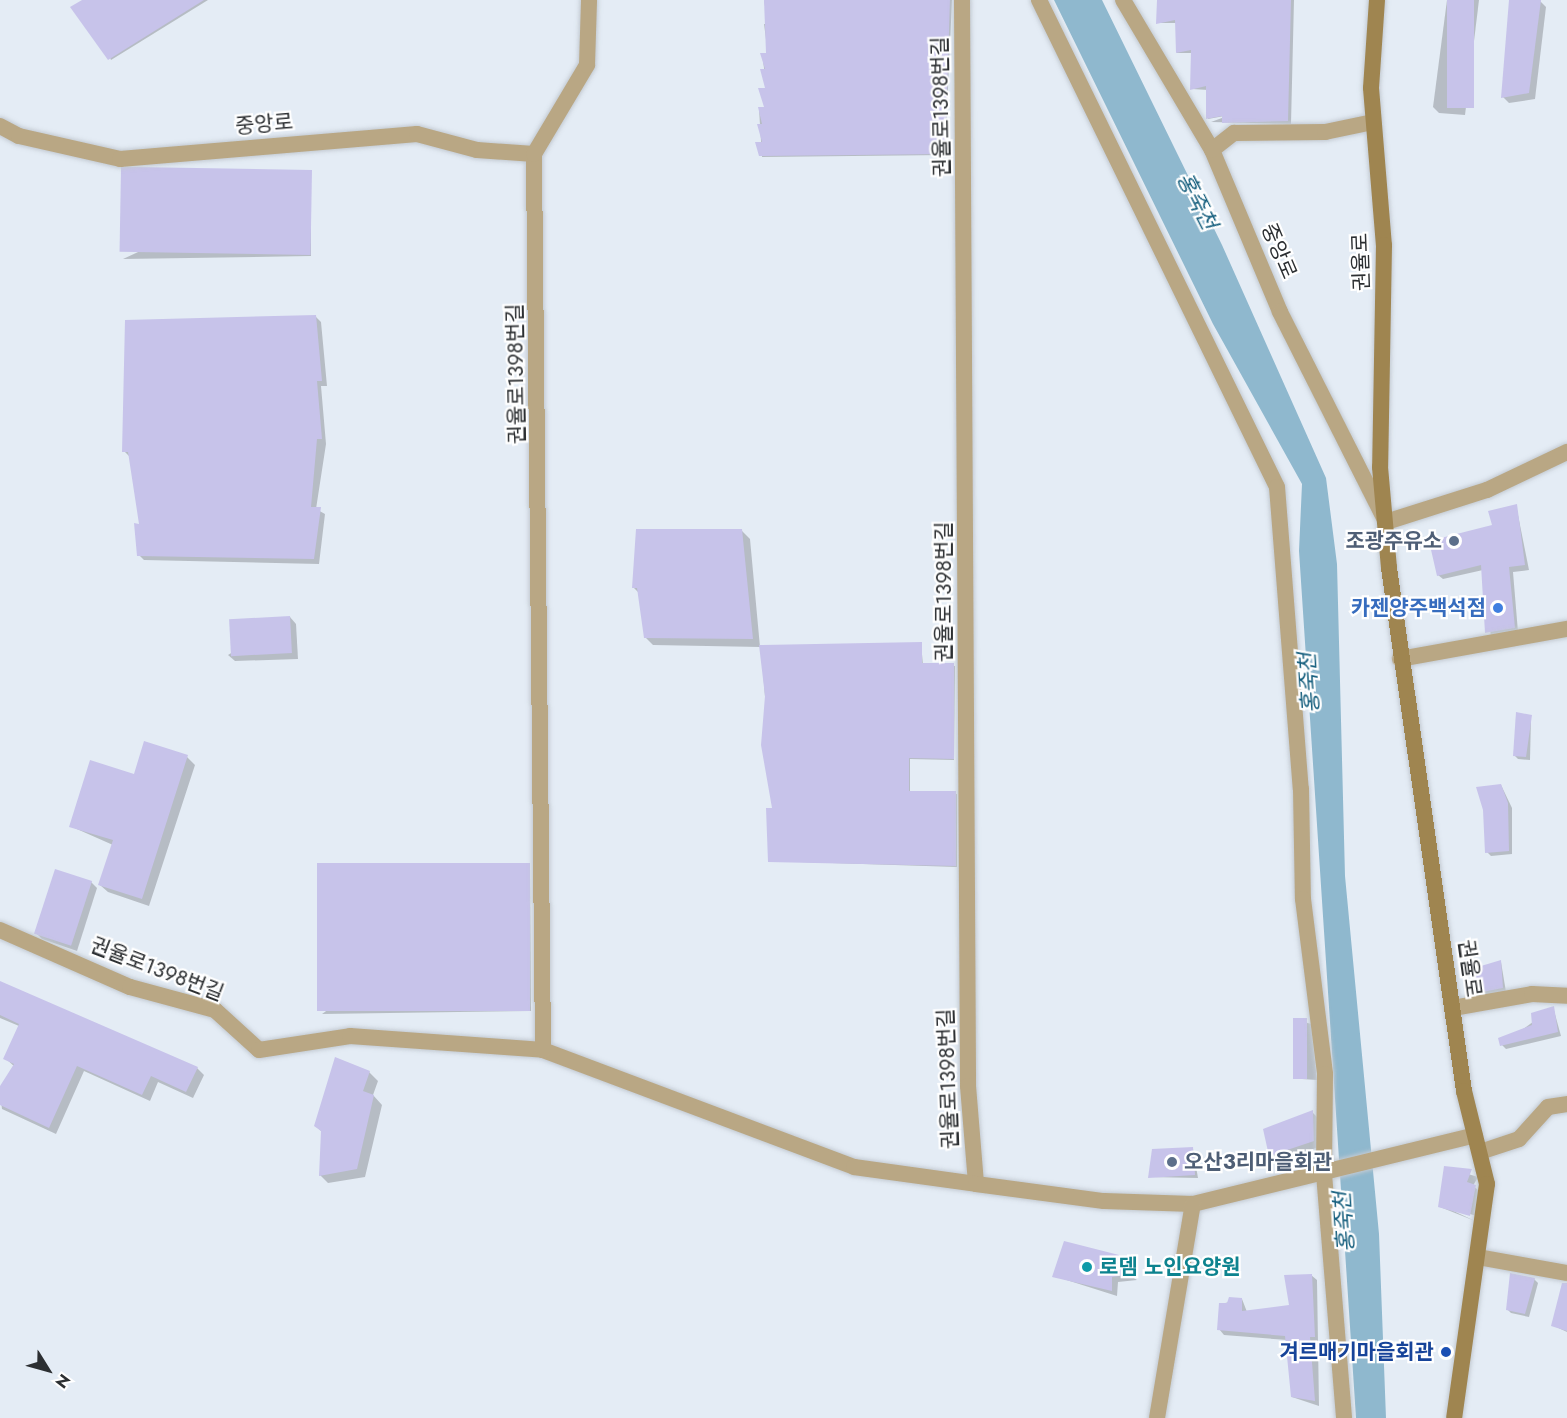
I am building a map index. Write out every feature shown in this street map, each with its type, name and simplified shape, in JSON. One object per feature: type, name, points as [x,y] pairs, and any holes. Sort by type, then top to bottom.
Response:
[{"type":"main road","name":"권율로","points":[[1377,0],[1373,122],[1384,245],[1380,467],[1400,659],[1453,1008],[1487,1196],[1478,1257],[1465,1318],[1454,1418]]},
{"type":"street","points":[[534,154],[587,65],[589,0]]},
{"type":"street","name":"권율로1398번길","points":[[962,0],[968,1074],[975,1184]]},
{"type":"street","points":[[1039,0],[1277,487],[1303,899],[1325,1074],[1324,1174],[1344,1418]]},
{"type":"street","name":"중앙로","points":[[1124,0],[1212,150],[1280,312],[1386,522]]},
{"type":"street","points":[[1212,150],[1234,133],[1325,132],[1373,122]]},
{"type":"street","name":"중앙로","points":[[0,126],[19,136],[120,159],[417,134],[477,150],[534,154]]},
{"type":"street","name":"권율로1398번길","points":[[534,154],[543,1050]]},
{"type":"street","points":[[1386,522],[1487,490],[1567,452]]},
{"type":"street","points":[[1400,659],[1567,629]]},
{"type":"street","name":"권율로1398번길","points":[[0,930],[130,987],[215,1011],[259,1050],[350,1036],[543,1050],[854,1167],[975,1184],[1104,1201],[1192,1204],[1324,1174],[1475,1135]]},
{"type":"street","points":[[1453,1008],[1533,994],[1567,996]]},
{"type":"street","points":[[1480,1152],[1519,1139],[1548,1107],[1567,1104]]},
{"type":"street","points":[[1157,1418],[1192,1204]]},
{"type":"street","points":[[1478,1257],[1567,1273]]},
{"type":"water","name":"홍죽천","points":[[1054,0],[1102,0],[1222,245],[1326,478],[1337,564],[1345,876],[1379,1234],[1386,1418],[1356,1418],[1299,551],[1302,484],[1213,324]]},
{"type":"building","points":[[82,0],[204,0],[108,60],[70,7]]},
{"type":"building","points":[[764,0],[950,0],[945,154],[759,156],[755,142],[762,142],[757,124],[762,124],[758,107],[764,107],[758,88],[765,88],[760,69],[765,69],[760,53],[766,53]]},
{"type":"building","points":[[1157,0],[1291,0],[1288,121],[1222,123],[1222,116],[1206,119],[1206,86],[1190,90],[1191,50],[1176,53],[1175,20],[1156,24]]},
{"type":"building","points":[[1447,0],[1474,0],[1474,108],[1447,108]]},
{"type":"building","points":[[1509,0],[1541,0],[1529,93],[1501,98]]},
{"type":"building","points":[[121,167],[312,170],[311,255],[120,252]]},
{"type":"building","points":[[316,315],[322,381],[317,381],[322,439],[317,439],[311,507],[321,507],[314,559],[137,556],[134,523],[139,524],[128,452],[122,452],[125,320]]},
{"type":"building","points":[[1517,504],[1525,565],[1509,567],[1515,628],[1485,633],[1481,565],[1437,576],[1429,541],[1492,525],[1488,511]]},
{"type":"building","points":[[636,529],[742,529],[753,639],[644,638],[637,588],[632,588]]},
{"type":"building","points":[[290,616],[292,653],[231,656],[229,619]]},
{"type":"building","points":[[922,642],[922,663],[954,663],[954,759],[909,758],[909,791],[956,791],[956,866],[768,862],[766,808],[772,808],[761,745],[765,696],[759,645]]},
{"type":"building","points":[[1516,712],[1532,715],[1526,757],[1513,756]]},
{"type":"building","points":[[144,741],[188,755],[142,899],[98,885],[113,840],[69,827],[90,760],[134,774]]},
{"type":"building","points":[[1501,784],[1508,803],[1509,851],[1485,853],[1483,810],[1476,787]]},
{"type":"building","points":[[317,863],[530,863],[530,1011],[317,1011]]},
{"type":"building","points":[[55,869],[92,881],[71,946],[34,934]]},
{"type":"building","points":[[1501,960],[1503,988],[1478,993],[1471,969]]},
{"type":"building","points":[[0,981],[198,1067],[186,1092],[151,1076],[142,1095],[77,1066],[49,1128],[0,1105],[0,1086],[14,1064],[3,1059],[19,1024],[0,1015]]},
{"type":"building","points":[[1554,1006],[1558,1032],[1500,1046],[1498,1038],[1532,1025],[1531,1013]]},
{"type":"building","points":[[1293,1018],[1307,1018],[1307,1079],[1293,1079]]},
{"type":"building","points":[[335,1057],[370,1071],[363,1091],[374,1095],[357,1169],[319,1176],[321,1131],[314,1126]]},
{"type":"building","points":[[1313,1110],[1314,1141],[1269,1156],[1263,1129]]},
{"type":"building","name":"오산3리마을회관","points":[[1193,1147],[1195,1175],[1148,1178],[1152,1149]]},
{"type":"building","points":[[1444,1166],[1472,1169],[1467,1182],[1476,1185],[1470,1216],[1438,1207]]},
{"type":"building","name":"로뎀 노인요양원","points":[[1064,1241],[1119,1255],[1115,1265],[1133,1274],[1112,1277],[1112,1291],[1052,1277]]},
{"type":"building","points":[[1510,1273],[1535,1278],[1525,1314],[1506,1310]]},
{"type":"building","points":[[1312,1274],[1315,1337],[1310,1337],[1315,1401],[1291,1397],[1285,1336],[1217,1330],[1219,1303],[1227,1303],[1229,1297],[1242,1298],[1242,1311],[1289,1305],[1284,1275]]},
{"type":"building","points":[[1562,1283],[1567,1283],[1567,1331],[1551,1326]]},
{"type":"place","name":"조광주유소","points":[[1454,541]]},
{"type":"place","name":"카젠양주백석점","points":[[1498,608]]},
{"type":"place","name":"오산3리마을회관","points":[[1172,1162]]},
{"type":"place","name":"로뎀 노인요양원","points":[[1087,1267]]},
{"type":"place","name":"겨르매기마을회관","points":[[1446,1352]]}]
